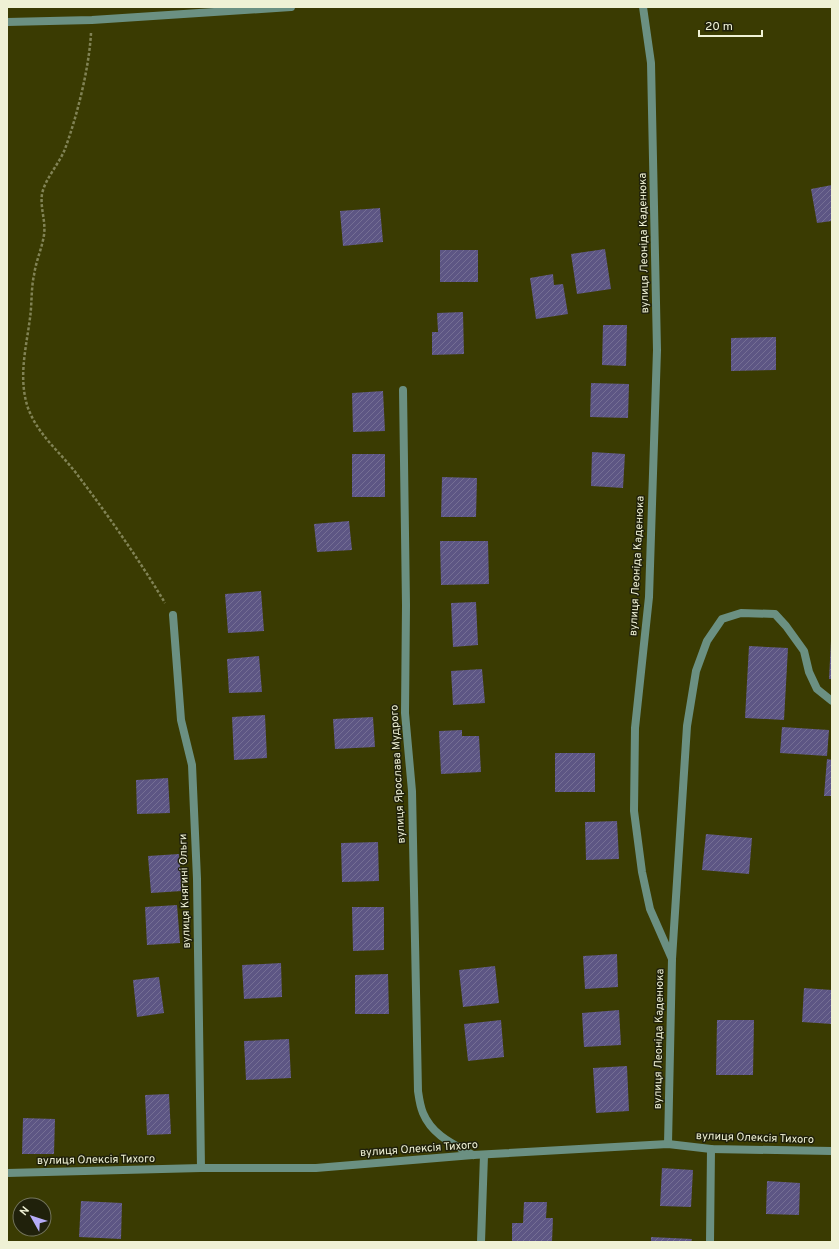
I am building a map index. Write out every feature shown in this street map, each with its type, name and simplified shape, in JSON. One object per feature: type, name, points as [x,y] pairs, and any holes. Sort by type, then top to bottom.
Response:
[{"type":"street","points":[[7,22],[92,20],[291,7]]},
{"type":"street","name":"вулиця Леоніда Каденюка","points":[[643,7],[651,63],[657,350],[649,598],[635,728],[634,811],[642,872],[650,909],[672,959],[668,1144]]},
{"type":"street","name":"вулиця Ярослава Мудрого","points":[[403,390],[406,606],[405,713],[412,791],[418,1092],[423,1112],[430,1126],[440,1136],[473,1155]]},
{"type":"street","points":[[672,959],[687,726],[696,671],[706,641],[722,619],[741,613],[775,614],[786,626],[804,651],[809,672],[817,689],[832,701]]},
{"type":"street","name":"вулиця Княгині Ольги","points":[[173,615],[181,720],[192,765],[197,879],[201,1168]]},
{"type":"street","name":"вулиця Олексія Тихого","points":[[7,1174],[201,1168],[316,1168],[484,1154],[668,1144],[711,1149],[832,1151]]},
{"type":"street","points":[[710,1242],[711,1149]]},
{"type":"street","points":[[481,1242],[484,1154]]},
{"type":"path","points":[[92,20],[90,49],[72,127],[64,151],[42,194],[44,235],[33,276],[30,317],[23,361],[23,385],[28,407],[34,423],[76,473],[134,553],[173,615]]},
{"type":"building","points":[[832,185],[832,221],[817,223],[811,189]]},
{"type":"building","points":[[380,208],[383,242],[343,246],[340,211]]},
{"type":"building","points":[[605,249],[611,289],[577,294],[571,254]]},
{"type":"building","points":[[440,250],[478,250],[478,282],[440,282]]},
{"type":"building","points":[[553,274],[554,285],[563,284],[568,314],[536,319],[530,278]]},
{"type":"building","points":[[463,312],[464,354],[432,355],[432,332],[438,332],[437,313]]},
{"type":"building","points":[[603,325],[627,325],[626,366],[602,365]]},
{"type":"building","points":[[776,337],[776,370],[731,371],[731,338]]},
{"type":"building","points":[[591,383],[629,384],[628,418],[590,417]]},
{"type":"building","points":[[383,391],[385,431],[353,432],[352,393]]},
{"type":"building","points":[[592,452],[625,454],[623,488],[591,486]]},
{"type":"building","points":[[352,454],[385,454],[385,497],[352,497]]},
{"type":"building","points":[[442,477],[477,478],[476,517],[441,517]]},
{"type":"building","points":[[349,521],[352,550],[317,552],[314,524]]},
{"type":"building","points":[[440,541],[488,541],[489,584],[441,585]]},
{"type":"building","points":[[261,591],[264,631],[228,633],[225,594]]},
{"type":"building","points":[[476,602],[478,645],[453,647],[451,603]]},
{"type":"building","points":[[831,641],[832,679],[829,679]]},
{"type":"building","points":[[749,646],[788,648],[784,720],[745,718]]},
{"type":"building","points":[[259,656],[262,692],[229,693],[227,659]]},
{"type":"building","points":[[482,669],[485,703],[453,705],[451,671]]},
{"type":"building","points":[[265,715],[267,758],[234,760],[232,717]]},
{"type":"building","points":[[373,717],[375,747],[335,749],[333,719]]},
{"type":"building","points":[[782,727],[829,730],[827,756],[780,753]]},
{"type":"building","points":[[462,730],[462,736],[479,736],[481,772],[441,774],[439,731]]},
{"type":"building","points":[[555,753],[595,753],[595,792],[555,792]]},
{"type":"building","points":[[827,759],[832,760],[832,796],[824,796]]},
{"type":"building","points":[[168,778],[170,813],[137,814],[136,780]]},
{"type":"building","points":[[617,821],[619,859],[586,860],[585,822]]},
{"type":"building","points":[[706,834],[752,838],[749,874],[702,870]]},
{"type":"building","points":[[378,842],[379,881],[342,882],[341,843]]},
{"type":"building","points":[[179,854],[182,891],[151,893],[148,856]]},
{"type":"building","points":[[177,905],[180,943],[147,945],[145,907]]},
{"type":"building","points":[[352,907],[384,907],[384,950],[353,951]]},
{"type":"building","points":[[617,954],[618,987],[585,989],[583,956]]},
{"type":"building","points":[[281,963],[282,997],[244,999],[242,965]]},
{"type":"building","points":[[495,966],[499,1003],[463,1007],[459,970]]},
{"type":"building","points":[[388,974],[389,1014],[355,1014],[355,975]]},
{"type":"building","points":[[159,977],[164,1013],[137,1017],[133,980]]},
{"type":"building","points":[[804,988],[832,990],[832,1024],[802,1022]]},
{"type":"building","points":[[619,1010],[621,1045],[584,1047],[582,1013]]},
{"type":"building","points":[[501,1020],[504,1057],[468,1061],[464,1024]]},
{"type":"building","points":[[717,1020],[754,1020],[753,1075],[716,1075]]},
{"type":"building","points":[[289,1039],[291,1078],[246,1080],[244,1041]]},
{"type":"building","points":[[627,1066],[629,1111],[596,1113],[593,1068]]},
{"type":"building","points":[[169,1094],[171,1134],[147,1135],[145,1095]]},
{"type":"building","points":[[23,1118],[55,1119],[54,1154],[22,1154]]},
{"type":"building","points":[[662,1168],[693,1170],[691,1207],[660,1206]]},
{"type":"building","points":[[767,1181],[800,1183],[799,1215],[766,1214]]},
{"type":"building","points":[[81,1201],[122,1203],[121,1239],[79,1237]]},
{"type":"building","points":[[524,1202],[547,1202],[546,1218],[553,1218],[552,1242],[512,1242],[512,1223],[523,1223]]},
{"type":"building","points":[[651,1237],[692,1239],[691,1242],[651,1242]]}]
